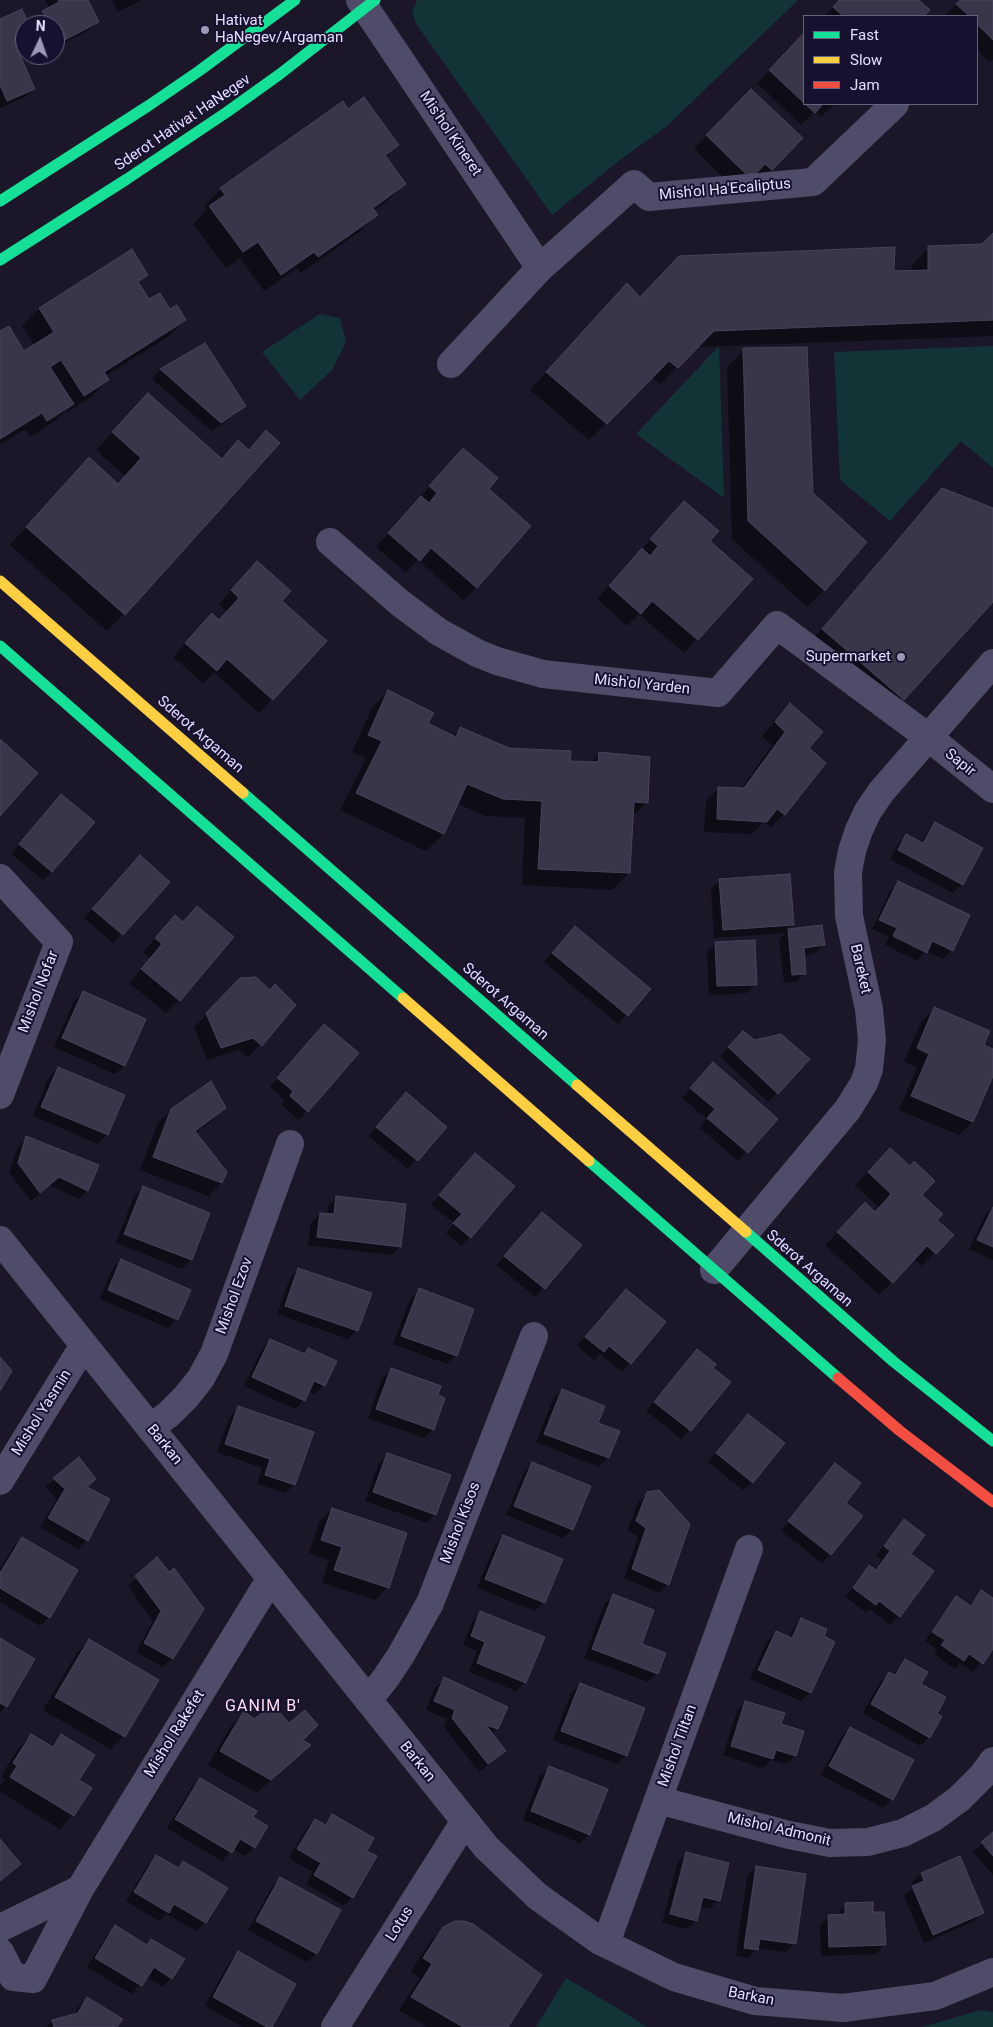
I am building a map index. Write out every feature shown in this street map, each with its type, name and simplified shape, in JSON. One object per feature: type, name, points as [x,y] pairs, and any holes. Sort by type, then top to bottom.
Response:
[{"type":"street","points":[[0,201],[163,96],[295,0]]},
{"type":"street","name":"Sderot Hativat HaNegev","points":[[0,260],[128,179],[227,112],[280,74],[367,3]]},
{"type":"street","name":"Mis'hol Kineret","points":[[367,3],[540,268]]},
{"type":"street","name":"Mish'ol Ha'Ecaliptus","points":[[451,364],[540,268],[634,184],[649,197],[813,182],[894,105]]},
{"type":"street","name":"Mish'ol Yarden","points":[[330,542],[400,603],[439,632],[496,662],[543,674],[570,678],[718,693],[777,625],[928,737]]},
{"type":"street","name":"Sderot Argaman","points":[[0,581],[894,1362],[993,1441]]},
{"type":"street","points":[[0,646],[870,1406],[993,1502]]},
{"type":"street","name":"Bareket","points":[[714,1270],[857,1096],[869,1069],[872,1040],[869,1009],[849,916],[848,887],[852,851],[868,811],[881,792],[993,663]]},
{"type":"street","name":"Sapir","points":[[928,737],[993,789]]},
{"type":"street","name":"Mishol Nofar","points":[[0,878],[59,942],[0,1095]]},
{"type":"street","name":"Mishol Ezov","points":[[150,1428],[169,1414],[186,1397],[201,1378],[214,1354],[290,1144]]},
{"type":"street","name":"Barkan","points":[[0,1240],[486,1847],[537,1896],[606,1943],[674,1977],[814,2016],[843,2008],[934,1996],[993,1972]]},
{"type":"street","name":"Mishol Kisos","points":[[368,1700],[402,1655],[430,1603],[534,1336]]},
{"type":"street","name":"Mishol Yasmin","points":[[0,1481],[84,1345]]},
{"type":"street","name":"Mishol Tiltan","points":[[606,1943],[750,1549]]},
{"type":"street","name":"Mishol Rakefet","points":[[0,1952],[13,1977],[33,1979],[80,1890],[271,1578]]},
{"type":"street","name":"Mishol Admonit","points":[[658,1800],[789,1835],[830,1843],[868,1842],[903,1833],[933,1818],[959,1799],[982,1776],[993,1761]]},
{"type":"street","name":"Lotus","points":[[334,2027],[465,1821]]},
{"type":"street","points":[[0,1928],[80,1890]]},
{"type":"green space","points":[[417,0],[798,0],[667,126],[620,160],[552,215],[417,25],[412,13]]},
{"type":"green space","points":[[320,314],[340,318],[346,342],[332,370],[300,400],[262,352]]},
{"type":"green space","points":[[719,346],[724,498],[636,434]]},
{"type":"green space","points":[[993,346],[993,468],[961,441],[890,521],[840,480],[834,352]]},
{"type":"green space","points":[[566,1978],[617,2008],[647,2027],[536,2027]]},
{"type":"green space","points":[[981,2010],[993,2012],[993,2027],[922,2027]]},
{"type":"building","points":[[58,0],[88,0],[99,22],[65,40],[65,15],[44,15],[42,11],[59,2]]},
{"type":"building","points":[[839,0],[919,0],[930,10],[925,15],[842,15],[833,7]]},
{"type":"building","points":[[960,0],[993,0],[993,40],[978,25],[978,15],[968,15],[956,4]]},
{"type":"building","points":[[22,9],[25,15],[15,15],[15,65],[24,65],[35,89],[7,101],[0,85],[0,19]]},
{"type":"building","points":[[803,34],[803,102],[769,70]]},
{"type":"building","points":[[751,89],[803,138],[772,170],[765,164],[751,179],[706,135]]},
{"type":"building","points":[[364,97],[399,145],[385,155],[406,184],[373,208],[378,215],[318,257],[314,252],[281,275],[258,242],[243,252],[209,206],[225,195],[220,188],[343,101],[348,109]]},
{"type":"building","points":[[806,105],[822,105],[815,113]]},
{"type":"building","points":[[993,233],[993,320],[714,331],[678,368],[669,361],[607,424],[546,372],[627,283],[640,297],[679,256],[895,247],[894,271],[928,270],[928,246],[982,244]]},
{"type":"building","points":[[132,249],[148,275],[138,282],[149,299],[160,293],[170,309],[177,305],[186,320],[104,372],[109,380],[84,396],[61,360],[50,367],[74,404],[47,421],[42,413],[0,439],[0,331],[9,326],[24,351],[54,332],[39,308]]},
{"type":"building","points":[[205,343],[246,406],[221,423],[160,369]]},
{"type":"building","points":[[807,347],[813,493],[867,542],[825,591],[748,521],[743,348]]},
{"type":"building","points":[[148,393],[222,459],[238,440],[249,450],[266,430],[280,443],[125,615],[26,527],[89,457],[118,484],[141,458],[112,432]]},
{"type":"building","points":[[463,448],[498,478],[489,489],[531,526],[477,588],[431,548],[420,561],[388,533],[421,496],[429,503],[437,493],[429,486]]},
{"type":"building","points":[[942,488],[993,508],[993,602],[904,700],[822,629]]},
{"type":"building","points":[[684,501],[719,531],[710,541],[753,579],[698,640],[652,601],[641,614],[609,586],[642,548],[650,556],[658,546],[650,539]]},
{"type":"building","points":[[257,561],[291,591],[282,601],[327,641],[273,700],[227,659],[217,671],[185,643],[212,613],[219,620],[239,598],[231,590]]},
{"type":"building","points":[[388,690],[434,713],[428,723],[456,737],[460,727],[509,748],[571,751],[570,761],[598,762],[599,752],[650,757],[648,803],[634,802],[630,873],[538,869],[542,801],[503,799],[467,784],[444,834],[356,793],[382,741],[368,735]]},
{"type":"building","points":[[790,703],[823,732],[809,748],[826,763],[785,815],[777,809],[767,822],[717,819],[718,787],[744,788],[785,732],[775,722]]},
{"type":"building","points":[[0,740],[38,773],[0,816]]},
{"type":"building","points":[[61,794],[95,822],[52,872],[19,844]]},
{"type":"building","points":[[935,822],[983,848],[963,885],[898,850],[906,834],[923,843]]},
{"type":"building","points":[[140,855],[170,882],[123,935],[92,909]]},
{"type":"building","points":[[790,874],[794,925],[723,930],[719,879]]},
{"type":"building","points":[[898,881],[970,915],[953,951],[932,941],[927,953],[893,936],[897,928],[879,920]]},
{"type":"building","points":[[197,906],[234,937],[180,1001],[141,969],[162,944],[155,938],[175,915],[183,922]]},
{"type":"building","points":[[822,925],[825,945],[804,948],[806,974],[792,975],[788,929]]},
{"type":"building","points":[[575,926],[651,989],[628,1016],[552,953]]},
{"type":"building","points":[[755,940],[757,985],[717,986],[715,942]]},
{"type":"building","points":[[256,977],[270,990],[275,984],[296,1005],[262,1046],[253,1038],[221,1048],[206,1013],[240,978]]},
{"type":"building","points":[[83,991],[146,1019],[125,1066],[62,1038]]},
{"type":"building","points":[[934,1007],[990,1031],[984,1045],[993,1049],[993,1076],[973,1122],[911,1096],[929,1054],[917,1048]]},
{"type":"building","points":[[324,1024],[359,1053],[308,1112],[290,1096],[293,1091],[277,1078]]},
{"type":"building","points":[[743,1031],[755,1040],[781,1034],[810,1059],[778,1094],[728,1047]]},
{"type":"building","points":[[713,1062],[778,1119],[748,1153],[707,1118],[715,1109],[690,1088]]},
{"type":"building","points":[[58,1067],[125,1095],[108,1135],[41,1107]]},
{"type":"building","points":[[211,1081],[226,1108],[195,1131],[227,1172],[222,1183],[153,1157],[171,1109]]},
{"type":"building","points":[[406,1092],[447,1127],[418,1161],[376,1127]]},
{"type":"building","points":[[26,1136],[99,1165],[88,1191],[59,1177],[40,1193],[18,1163]]},
{"type":"building","points":[[890,1148],[910,1166],[914,1161],[935,1181],[922,1195],[943,1214],[937,1220],[954,1235],[936,1254],[927,1246],[893,1283],[837,1232],[865,1202],[875,1212],[891,1194],[868,1172]]},
{"type":"building","points":[[475,1153],[515,1186],[471,1238],[453,1223],[462,1214],[439,1195]]},
{"type":"building","points":[[143,1186],[210,1213],[192,1260],[124,1234]]},
{"type":"building","points":[[336,1196],[406,1204],[401,1247],[317,1237],[320,1213],[334,1214]]},
{"type":"building","points":[[993,1207],[993,1247],[977,1240]]},
{"type":"building","points":[[542,1212],[582,1245],[545,1289],[504,1256]]},
{"type":"building","points":[[121,1259],[191,1290],[178,1320],[108,1290]]},
{"type":"building","points":[[298,1268],[372,1293],[358,1331],[285,1306]]},
{"type":"building","points":[[419,1288],[474,1309],[457,1356],[401,1336]]},
{"type":"building","points":[[626,1289],[666,1322],[631,1364],[609,1346],[604,1352],[585,1337]]},
{"type":"building","points":[[270,1339],[305,1354],[308,1348],[337,1361],[325,1386],[314,1381],[305,1401],[252,1377]]},
{"type":"building","points":[[697,1349],[716,1364],[713,1368],[731,1382],[691,1431],[654,1402]]},
{"type":"building","points":[[0,1357],[12,1371],[0,1391]]},
{"type":"building","points":[[391,1368],[441,1386],[438,1395],[445,1398],[434,1430],[376,1409]]},
{"type":"building","points":[[562,1389],[605,1406],[598,1423],[620,1431],[609,1458],[544,1434]]},
{"type":"building","points":[[238,1406],[314,1432],[295,1485],[265,1475],[270,1459],[225,1444]]},
{"type":"building","points":[[748,1414],[785,1443],[753,1483],[716,1453]]},
{"type":"building","points":[[387,1453],[451,1475],[436,1515],[373,1492]]},
{"type":"building","points":[[79,1457],[96,1479],[87,1487],[110,1499],[88,1541],[48,1518],[65,1489],[53,1478]]},
{"type":"building","points":[[532,1462],[591,1486],[573,1530],[514,1506]]},
{"type":"building","points":[[835,1463],[861,1483],[846,1503],[863,1516],[831,1555],[788,1521]]},
{"type":"building","points":[[659,1490],[690,1524],[669,1585],[632,1569],[646,1528],[636,1521],[647,1492]]},
{"type":"building","points":[[332,1508],[407,1533],[389,1588],[334,1570],[342,1547],[321,1540]]},
{"type":"building","points":[[904,1519],[925,1535],[911,1554],[934,1571],[900,1617],[879,1601],[876,1605],[853,1588],[869,1565],[876,1570],[890,1551],[884,1546]]},
{"type":"building","points":[[503,1535],[563,1559],[545,1603],[485,1579]]},
{"type":"building","points":[[22,1537],[78,1570],[50,1618],[0,1588],[0,1573]]},
{"type":"building","points":[[157,1557],[169,1572],[174,1568],[204,1609],[173,1659],[144,1643],[161,1611],[135,1576]]},
{"type":"building","points":[[981,1590],[993,1598],[993,1649],[983,1664],[969,1654],[964,1661],[941,1645],[945,1640],[932,1632],[956,1596],[971,1606]]},
{"type":"building","points":[[613,1594],[654,1610],[642,1644],[666,1653],[658,1674],[592,1649]]},
{"type":"building","points":[[480,1611],[545,1637],[526,1683],[477,1663],[485,1642],[471,1636]]},
{"type":"building","points":[[801,1618],[827,1629],[824,1636],[835,1642],[811,1693],[758,1670],[776,1631],[792,1638]]},
{"type":"building","points":[[0,1638],[35,1659],[7,1707],[0,1703]]},
{"type":"building","points":[[89,1639],[159,1680],[125,1737],[55,1697]]},
{"type":"building","points":[[905,1659],[928,1672],[921,1684],[946,1697],[937,1714],[942,1716],[930,1738],[871,1704],[889,1672],[895,1675]]},
{"type":"building","points":[[444,1677],[508,1707],[498,1729],[486,1725],[506,1751],[488,1764],[452,1718],[455,1710],[434,1701]]},
{"type":"building","points":[[580,1683],[645,1708],[627,1756],[561,1731]]},
{"type":"building","points":[[745,1701],[785,1713],[781,1724],[804,1731],[796,1756],[776,1750],[773,1759],[731,1746]]},
{"type":"building","points":[[273,1705],[289,1723],[305,1710],[318,1725],[303,1740],[311,1745],[271,1780],[220,1751],[244,1711],[254,1719]]},
{"type":"building","points":[[850,1727],[914,1760],[893,1800],[829,1766]]},
{"type":"building","points":[[31,1734],[53,1747],[61,1734],[95,1755],[79,1780],[92,1788],[74,1816],[10,1777],[17,1766],[13,1763]]},
{"type":"building","points":[[549,1766],[608,1789],[590,1835],[531,1811]]},
{"type":"building","points":[[200,1778],[257,1811],[253,1817],[268,1826],[255,1848],[240,1839],[232,1853],[175,1819]]},
{"type":"building","points":[[332,1814],[374,1838],[367,1851],[377,1856],[353,1898],[314,1875],[321,1863],[297,1849],[315,1819],[326,1825]]},
{"type":"building","points":[[993,1832],[993,1856],[981,1842]]},
{"type":"building","points":[[0,1839],[21,1864],[0,1881]]},
{"type":"building","points":[[686,1852],[729,1863],[720,1901],[703,1897],[697,1921],[670,1914]]},
{"type":"building","points":[[156,1855],[179,1868],[183,1861],[228,1888],[206,1923],[174,1904],[169,1913],[134,1892]]},
{"type":"building","points":[[960,1856],[984,1913],[933,1935],[912,1886],[924,1881],[921,1873]]},
{"type":"building","points":[[756,1866],[806,1874],[796,1944],[760,1939],[758,1950],[744,1948]]},
{"type":"building","points":[[280,1877],[341,1910],[317,1954],[256,1921]]},
{"type":"building","points":[[873,1902],[873,1912],[884,1912],[886,1945],[829,1947],[828,1915],[845,1914],[845,1903]]},
{"type":"building","points":[[455,1921],[473,1924],[542,1975],[508,2027],[463,2027],[411,1997],[432,1964],[423,1958],[443,1927]]},
{"type":"building","points":[[115,1925],[147,1945],[151,1939],[185,1959],[172,1979],[154,1967],[142,1986],[95,1958]]},
{"type":"building","points":[[238,1951],[296,1984],[272,2027],[267,2027],[213,1997]]},
{"type":"building","points":[[87,1997],[123,2019],[117,2027],[54,2027],[52,2020],[78,2013]]},
{"type":"traffic: fast","points":[[0,201],[148,106],[295,0]]},
{"type":"traffic: fast","points":[[0,260],[127,179],[227,112],[280,74],[375,0]]},
{"type":"traffic: fast","points":[[0,646],[403,998]]},
{"type":"traffic: fast","points":[[243,793],[577,1085]]},
{"type":"traffic: fast","points":[[589,1161],[838,1378]]},
{"type":"traffic: fast","points":[[746,1232],[894,1362],[993,1441]]},
{"type":"traffic: slow","points":[[0,581],[243,793]]},
{"type":"traffic: slow","points":[[403,998],[589,1161]]},
{"type":"traffic: slow","points":[[577,1085],[746,1232]]},
{"type":"traffic: jam","points":[[838,1378],[900,1431],[993,1502]]},
{"type":"place","name":"Hativat HaNegev/Argaman","points":[[205,30]]},
{"type":"place","name":"Supermarket","points":[[901,657]]},
{"type":"district","name":"GANIM B'","points":[[263,1707]]}]
